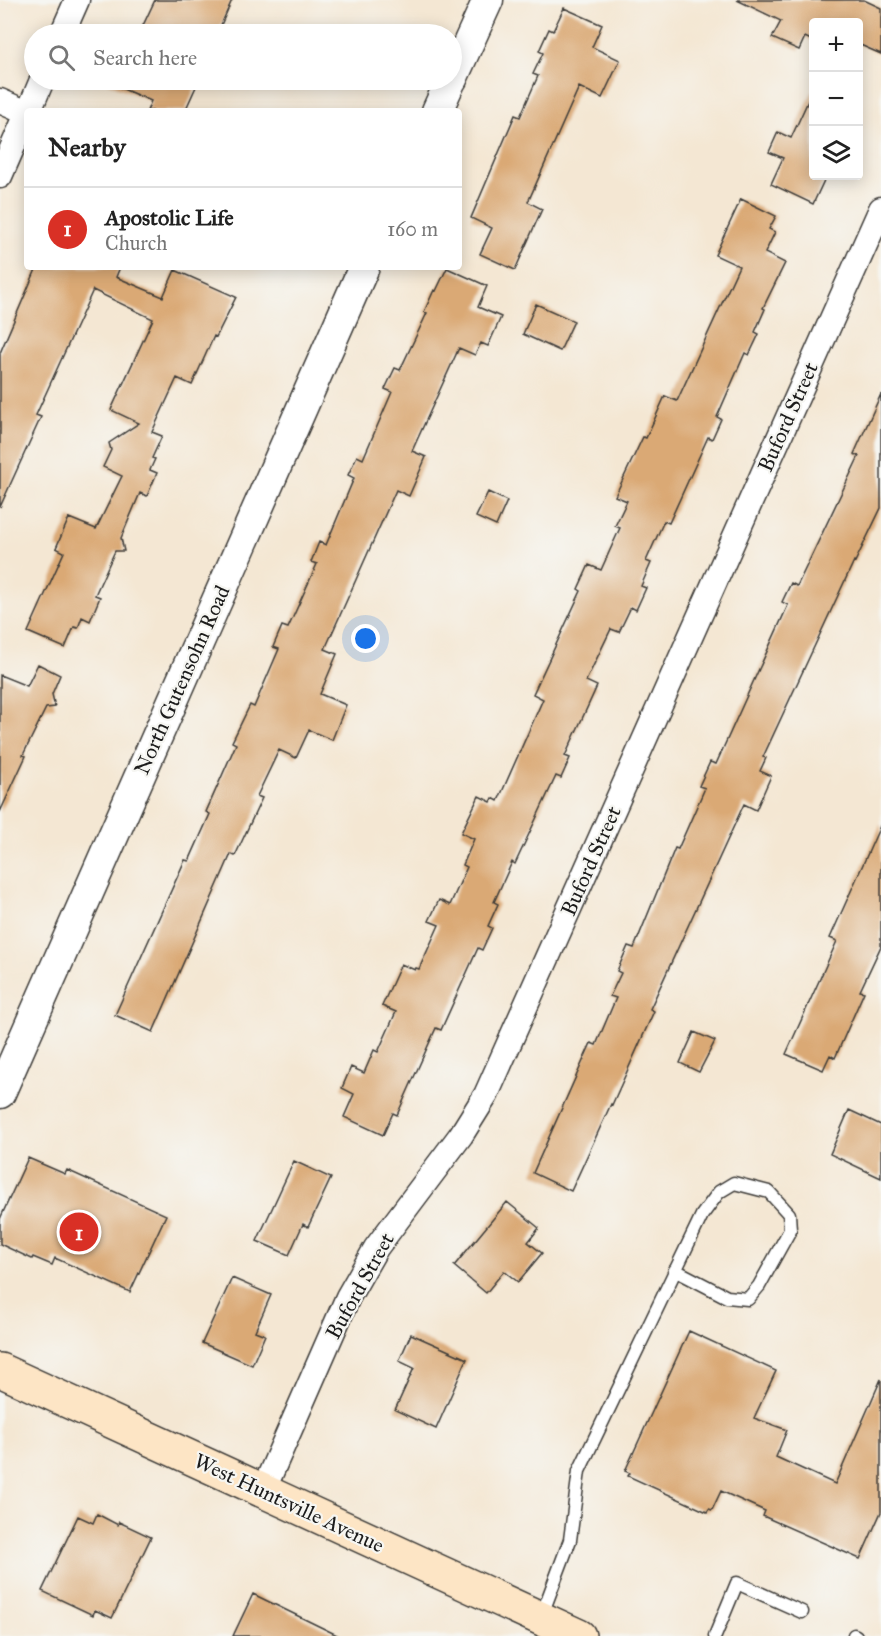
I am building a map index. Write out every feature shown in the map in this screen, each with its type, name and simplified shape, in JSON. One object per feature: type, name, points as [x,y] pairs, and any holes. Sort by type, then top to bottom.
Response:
[{"type":"main road","name":"West Huntsville Avenue","points":[[0,1370],[579,1636]]},
{"type":"street","points":[[66,24],[77,0]]},
{"type":"street","points":[[462,56],[488,0]]},
{"type":"street","points":[[30,108],[38,90]]},
{"type":"street","points":[[438,108],[446,90]]},
{"type":"street","points":[[0,101],[24,111]]},
{"type":"street","points":[[0,176],[24,122]]},
{"type":"street","name":"Buford Street","points":[[263,1491],[348,1297],[376,1248],[461,1135],[486,1095],[881,209]]},
{"type":"street","name":"North Gutensohn Road","points":[[0,1093],[7,1057],[363,270]]},
{"type":"lane","points":[[540,1619],[570,1540],[579,1471],[675,1270],[702,1215],[719,1192],[734,1183],[769,1192],[789,1214],[790,1230],[759,1286],[748,1299],[727,1297],[675,1270]]},
{"type":"lane","points":[[715,1636],[737,1582],[802,1612]]},
{"type":"building","points":[[155,0],[232,0],[221,24],[144,24]]},
{"type":"building","points":[[737,0],[864,0],[881,8],[881,54],[863,46],[863,18],[809,18],[809,39],[805,37],[799,50],[772,38],[781,21]]},
{"type":"building","points":[[564,8],[602,25],[592,47],[620,60],[602,98],[579,87],[528,202],[542,209],[515,270],[480,254],[492,228],[471,218],[515,115],[520,117],[538,76],[533,74],[543,53],[539,51],[549,29],[553,31]]},
{"type":"building","points":[[125,90],[194,90],[186,108],[148,108],[151,101]]},
{"type":"building","points":[[809,99],[809,180],[824,180],[813,204],[771,184],[783,158],[769,152],[778,132],[791,138]]},
{"type":"building","points":[[741,199],[776,216],[769,229],[775,232],[765,253],[785,263],[763,308],[765,309],[755,332],[759,334],[749,355],[745,353],[717,417],[721,419],[712,439],[708,437],[669,523],[664,521],[646,561],[651,563],[641,586],[646,588],[636,610],[631,607],[619,632],[611,629],[586,681],[597,686],[565,756],[570,758],[561,778],[556,776],[515,864],[512,862],[494,902],[498,904],[488,926],[492,928],[482,950],[478,948],[441,1030],[436,1028],[397,1115],[393,1113],[383,1135],[344,1117],[354,1094],[342,1088],[351,1067],[364,1073],[374,1050],[378,1052],[396,1012],[382,1006],[401,964],[415,970],[419,969],[439,925],[429,921],[439,900],[450,905],[467,867],[463,865],[474,839],[461,833],[479,796],[491,802],[493,798],[498,801],[543,699],[533,694],[581,591],[578,589],[589,565],[601,570],[620,528],[615,526],[627,501],[615,496],[665,396],[677,401],[739,266],[715,255]]},
{"type":"building","points":[[36,270],[119,270],[116,277],[163,297],[175,270],[236,297],[216,337],[214,336],[192,385],[177,378],[152,432],[162,436],[152,458],[155,459],[150,470],[157,473],[147,496],[140,493],[121,538],[124,551],[115,551],[95,595],[100,597],[90,621],[82,617],[78,628],[74,627],[65,648],[28,632],[64,552],[56,548],[69,518],[96,529],[122,476],[103,467],[111,450],[109,443],[139,423],[111,410],[153,319],[93,290],[36,415],[41,417],[0,507],[0,353]]},
{"type":"building","points":[[446,270],[451,270],[487,286],[478,307],[501,317],[488,346],[481,343],[475,355],[459,348],[412,451],[426,457],[409,496],[396,490],[325,649],[337,654],[320,694],[346,705],[332,740],[309,730],[296,758],[279,750],[257,796],[262,798],[235,856],[231,854],[153,1032],[115,1015],[185,860],[189,861],[210,814],[206,812],[236,744],[232,742],[250,705],[254,707],[279,649],[273,647],[282,626],[288,628],[317,564],[311,562],[319,542],[326,545],[354,478],[348,475],[357,456],[363,459],[392,392],[385,389],[395,368],[400,370],[427,313],[424,312],[434,290],[436,291]]},
{"type":"building","points":[[536,304],[574,321],[560,351],[523,334]]},
{"type":"building","points":[[881,394],[881,508],[763,757],[766,758],[760,771],[771,776],[756,810],[744,804],[650,1009],[654,1011],[612,1105],[571,1191],[533,1173],[591,1043],[596,1045],[616,998],[610,996],[621,973],[617,971],[628,946],[634,948],[675,848],[678,849],[705,788],[699,786],[710,762],[716,764],[788,605],[782,602],[791,583],[797,586],[859,456],[854,454]]},
{"type":"building","points":[[488,492],[507,501],[496,526],[476,517]]},
{"type":"building","points":[[38,664],[60,675],[52,694],[55,707],[46,708],[23,755],[26,756],[0,812],[0,675],[27,686]]},
{"type":"building","points":[[881,824],[881,946],[860,991],[864,992],[835,1058],[830,1055],[823,1070],[786,1054],[837,941],[830,938]]},
{"type":"building","points":[[694,1032],[715,1041],[699,1072],[680,1063]]},
{"type":"building","points":[[849,1110],[881,1125],[881,1178],[830,1154]]},
{"type":"building","points":[[28,1158],[65,1174],[67,1170],[166,1215],[130,1292],[55,1258],[52,1265],[33,1257],[32,1259],[0,1244],[0,1219]]},
{"type":"building","points":[[294,1161],[331,1178],[308,1227],[303,1224],[289,1255],[257,1241]]},
{"type":"building","points":[[507,1202],[539,1228],[528,1242],[542,1253],[518,1282],[504,1271],[486,1293],[454,1266]]},
{"type":"building","points":[[232,1278],[271,1295],[255,1331],[265,1335],[252,1365],[202,1343]]},
{"type":"building","points":[[689,1331],[776,1371],[754,1418],[787,1430],[776,1457],[835,1484],[881,1379],[881,1512],[860,1559],[763,1516],[765,1511],[721,1491],[712,1510],[709,1509],[707,1512],[628,1476],[630,1473],[625,1471]]},
{"type":"building","points":[[411,1334],[467,1359],[436,1429],[395,1410],[414,1368],[399,1361]]},
{"type":"building","points":[[97,1514],[118,1525],[119,1522],[151,1537],[112,1618],[95,1610],[93,1615],[42,1591],[78,1516],[93,1523]]},
{"type":"building","points":[[253,1594],[339,1636],[233,1636]]},
{"type":"place","name":"Apostolic Life","points":[[79,1232]]}]
